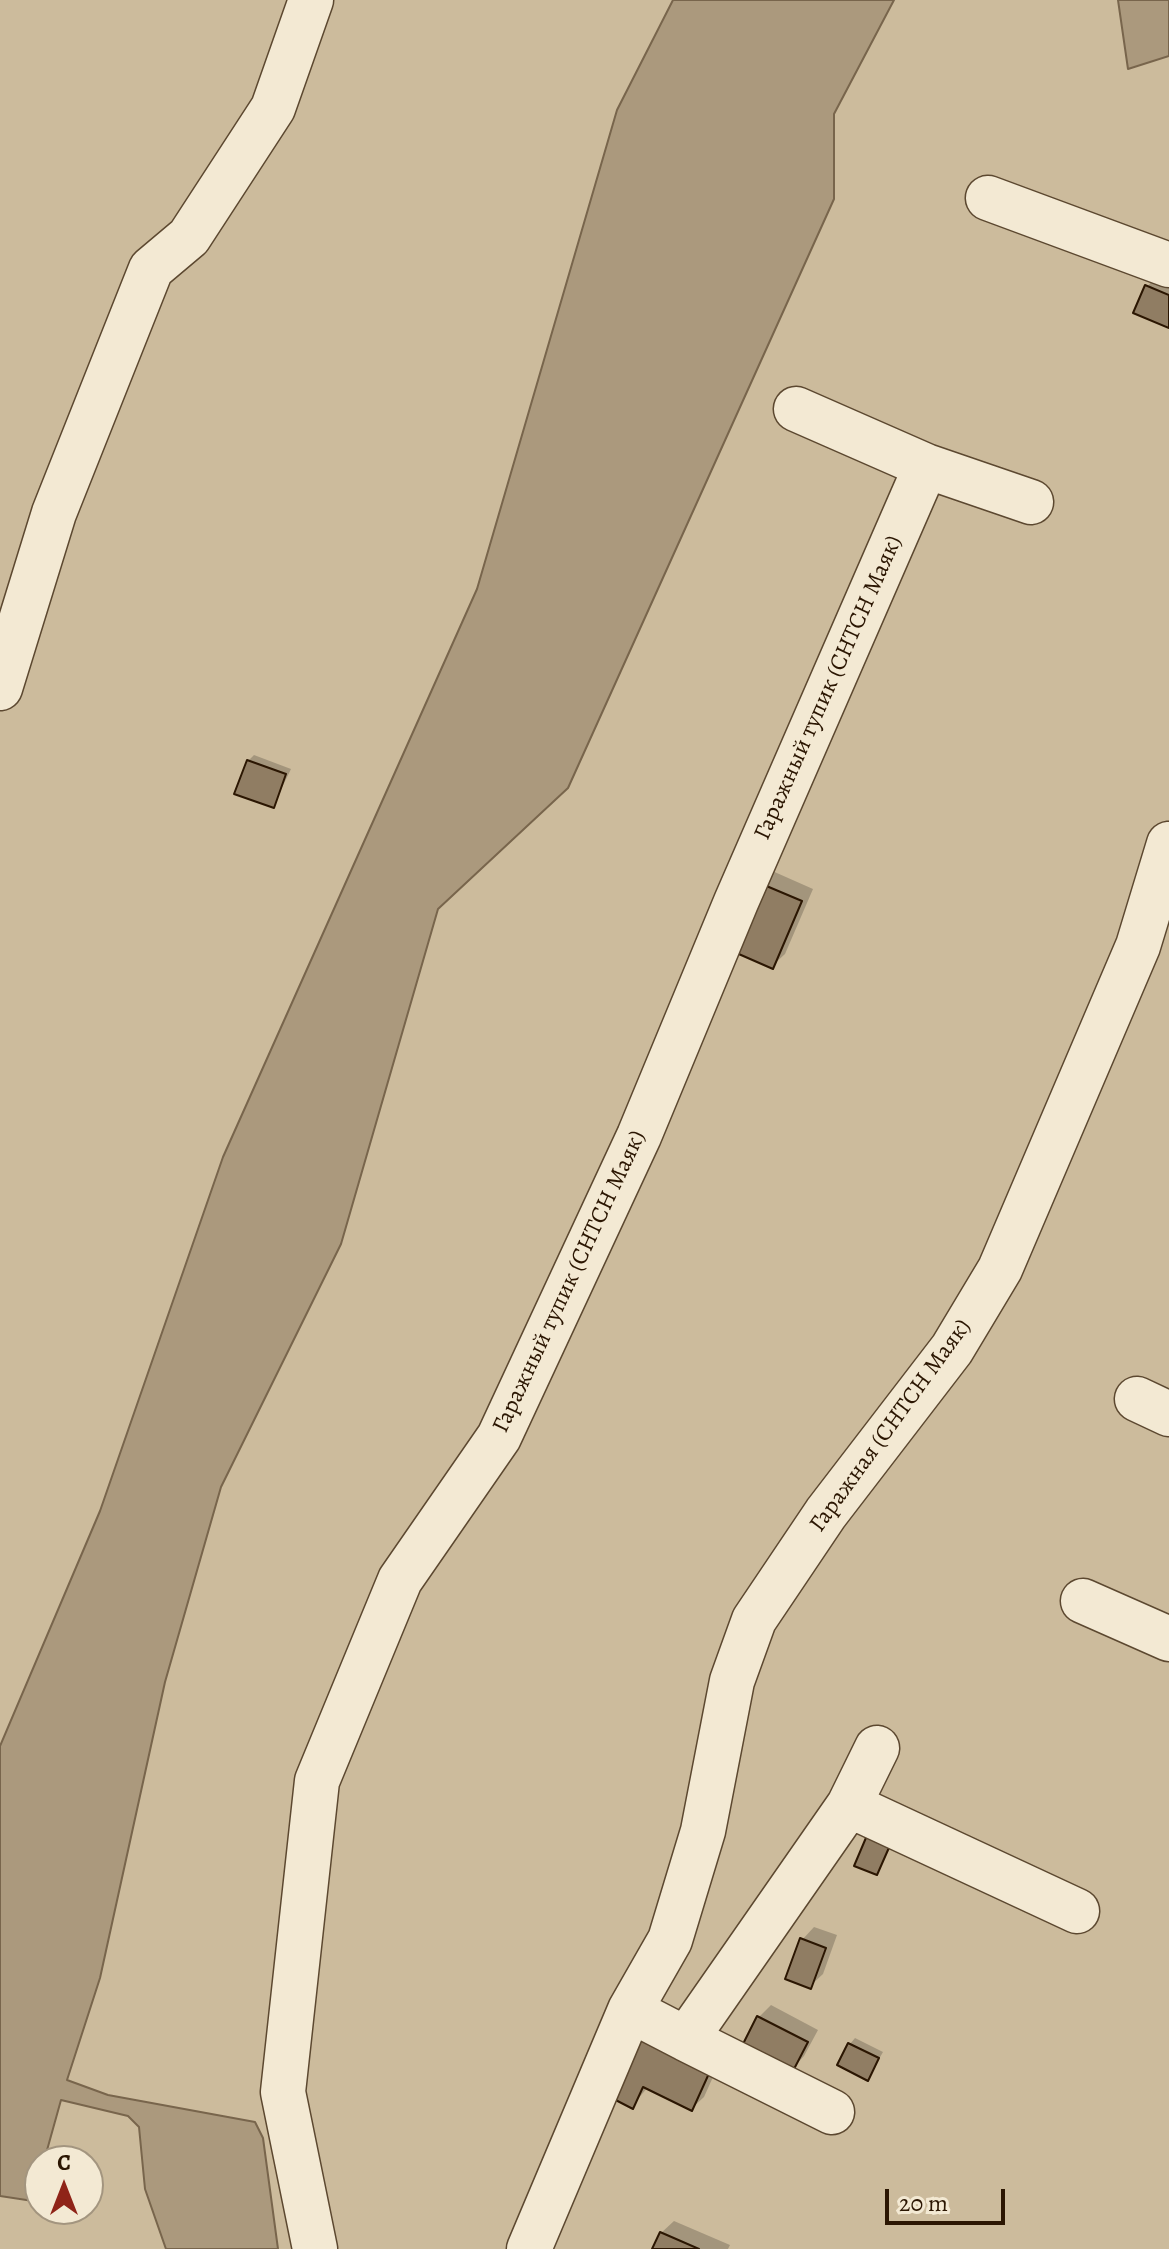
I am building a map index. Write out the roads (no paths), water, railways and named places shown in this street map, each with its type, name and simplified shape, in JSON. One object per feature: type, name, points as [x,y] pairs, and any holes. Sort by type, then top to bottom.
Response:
[{"type":"street","points":[[0,688],[54,513],[151,269],[189,237],[273,108],[311,0]]},
{"type":"street","points":[[988,198],[1169,265]]},
{"type":"street","points":[[796,409],[926,466],[1031,502]]},
{"type":"street","name":"Гаражный тупик (СНТСН Маяк)","points":[[315,2249],[283,2092],[317,1781],[400,1580],[499,1437],[639,1136],[742,887],[926,466]]},
{"type":"street","name":"Гаражная (СНТСН Маяк)","points":[[529,2249],[630,2010],[670,1940],[703,1831],[732,1681],[754,1620],[826,1513],[952,1349],[1000,1269],[1138,946],[1169,844]]},
{"type":"street","points":[[1083,1601],[1169,1639]]},
{"type":"street","points":[[686,2039],[849,1805],[877,1748]]},
{"type":"street","points":[[849,1805],[1077,1911]]},
{"type":"street","points":[[630,2010],[832,2112]]}]
